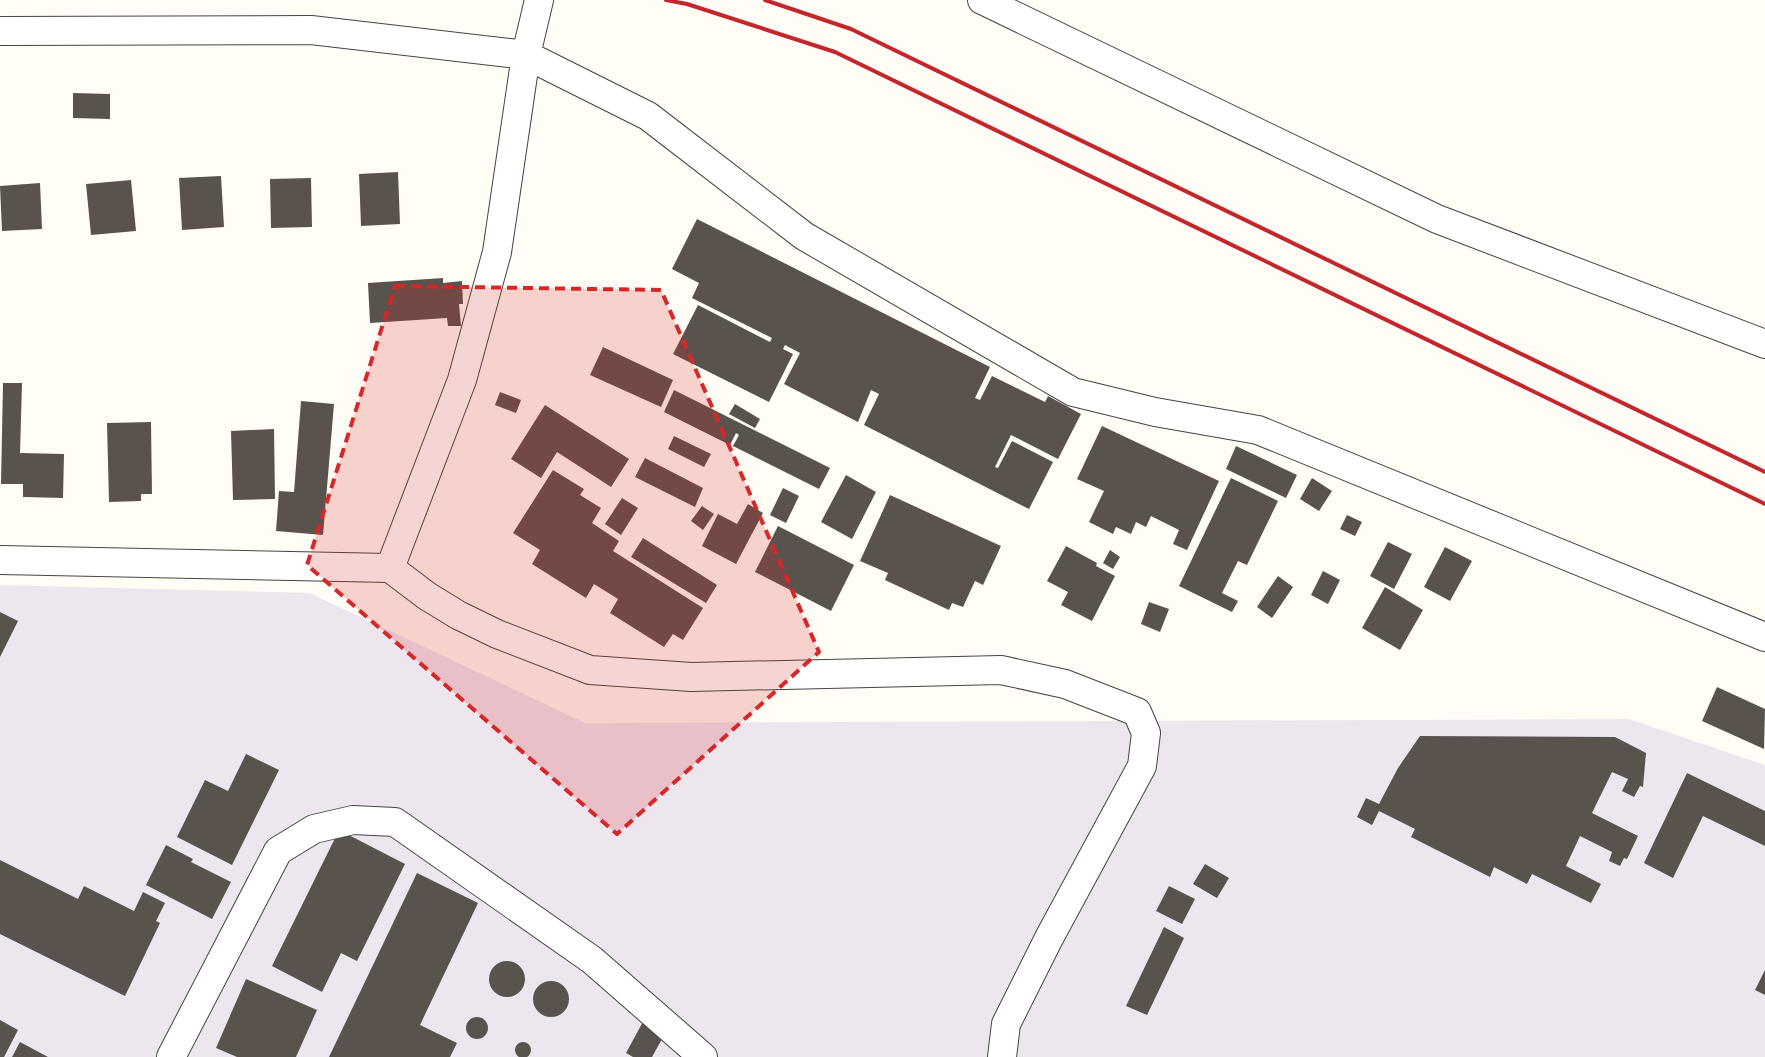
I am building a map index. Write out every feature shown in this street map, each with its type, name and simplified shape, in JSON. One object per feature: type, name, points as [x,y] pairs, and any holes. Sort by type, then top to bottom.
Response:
[{"type":"street","points":[[390,568],[462,380],[497,252],[526,56],[539,0]]},
{"type":"street","points":[[982,0],[1437,219],[1765,344]]},
{"type":"street","points":[[0,31],[311,30],[526,56],[648,116],[804,236],[1073,392],[1155,412],[1258,430],[1765,637]]},
{"type":"street","points":[[0,560],[390,568],[427,596],[458,615],[497,634],[590,670],[691,677],[1001,670],[1066,684],[1137,712],[1146,733],[1142,766],[1049,938],[1006,1024],[1002,1057]]},
{"type":"street","points":[[172,1057],[278,850],[314,828],[353,820],[395,822],[592,960],[703,1057]]},
{"type":"highlighted area","points":[[395,286],[661,290],[819,652],[617,834],[307,565]]},
{"type":"shaded area","points":[[0,585],[310,593],[585,723],[1629,719],[1765,765],[1765,1057],[0,1057]]},
{"type":"building","points":[[73,93],[110,94],[110,119],[73,118]]},
{"type":"building","points":[[398,172],[400,224],[361,226],[359,174]]},
{"type":"building","points":[[221,176],[224,227],[182,230],[179,178]]},
{"type":"building","points":[[311,178],[312,227],[271,228],[270,179]]},
{"type":"building","points":[[131,180],[136,231],[91,235],[86,184]]},
{"type":"building","points":[[40,183],[42,229],[2,231],[0,186]]},
{"type":"building","points":[[697,219],[990,367],[975,398],[980,400],[992,376],[1045,402],[1048,396],[1081,414],[1058,459],[1011,435],[995,467],[998,468],[1012,441],[1053,462],[1029,509],[864,425],[879,394],[871,390],[858,422],[784,384],[800,353],[785,345],[783,349],[793,354],[769,402],[673,354],[698,305],[770,342],[772,338],[692,298],[699,283],[672,269]]},
{"type":"building","points":[[443,278],[443,283],[462,281],[463,304],[459,304],[461,326],[448,326],[447,318],[370,323],[368,283]]},
{"type":"building","points":[[603,347],[673,380],[661,407],[590,375]]},
{"type":"building","points":[[3,383],[22,383],[20,453],[64,454],[63,498],[23,497],[23,484],[1,484]]},
{"type":"building","points":[[674,390],[830,468],[819,489],[733,446],[739,435],[736,433],[730,445],[664,412]]},
{"type":"building","points":[[500,392],[521,400],[516,413],[495,405]]},
{"type":"building","points":[[301,401],[334,404],[323,535],[276,531],[279,491],[294,492]]},
{"type":"building","points":[[735,404],[760,419],[755,428],[729,414]]},
{"type":"building","points":[[545,405],[629,459],[611,487],[557,452],[541,478],[511,459]]},
{"type":"building","points":[[151,422],[152,494],[141,494],[141,501],[109,502],[107,423]]},
{"type":"building","points":[[1102,426],[1219,481],[1187,550],[1173,544],[1179,530],[1151,516],[1146,527],[1136,522],[1131,534],[1116,527],[1113,534],[1089,522],[1104,491],[1077,479]]},
{"type":"building","points":[[274,429],[275,499],[233,500],[231,431]]},
{"type":"building","points":[[674,436],[711,454],[704,467],[668,449]]},
{"type":"building","points":[[1236,446],[1297,475],[1286,498],[1226,469]]},
{"type":"building","points":[[645,458],[703,488],[695,507],[635,477]]},
{"type":"building","points":[[553,470],[584,489],[580,495],[601,508],[592,523],[619,541],[613,551],[703,608],[683,640],[673,634],[664,647],[610,613],[618,599],[594,584],[586,598],[532,564],[540,550],[513,533]]},
{"type":"building","points":[[846,475],[876,492],[852,539],[821,522]]},
{"type":"building","points":[[1231,478],[1278,501],[1247,565],[1238,561],[1222,593],[1238,601],[1232,612],[1179,586]]},
{"type":"building","points":[[1312,478],[1332,491],[1319,511],[1300,499]]},
{"type":"building","points":[[783,488],[799,496],[786,523],[770,515]]},
{"type":"building","points":[[890,495],[1001,546],[983,585],[975,581],[963,607],[952,603],[949,610],[885,580],[888,573],[860,561]]},
{"type":"building","points":[[622,498],[638,508],[621,535],[605,524]]},
{"type":"building","points":[[748,504],[763,513],[736,564],[702,546],[718,514],[737,524]]},
{"type":"building","points":[[702,506],[714,514],[703,530],[691,521]]},
{"type":"building","points":[[1347,515],[1362,522],[1355,536],[1340,529]]},
{"type":"building","points":[[778,526],[854,565],[831,611],[755,572]]},
{"type":"building","points":[[643,538],[717,585],[706,603],[631,557]]},
{"type":"building","points":[[1388,542],[1412,554],[1394,589],[1370,576]]},
{"type":"building","points":[[1066,546],[1097,563],[1096,566],[1115,576],[1092,621],[1061,605],[1068,592],[1047,581]]},
{"type":"building","points":[[1445,547],[1472,561],[1450,601],[1424,587]]},
{"type":"building","points":[[1110,550],[1120,557],[1113,569],[1103,563]]},
{"type":"building","points":[[1323,571],[1340,580],[1328,604],[1311,595]]},
{"type":"building","points":[[1278,576],[1293,587],[1272,618],[1257,607]]},
{"type":"building","points":[[1385,587],[1423,610],[1400,650],[1362,628]]},
{"type":"building","points":[[1149,602],[1169,609],[1160,632],[1141,624]]},
{"type":"building","points":[[0,612],[18,621],[0,657]]},
{"type":"building","points":[[1717,687],[1765,709],[1764,749],[1702,721]]},
{"type":"building","points":[[1420,736],[1615,737],[1646,753],[1643,787],[1640,786],[1634,797],[1622,791],[1628,779],[1612,772],[1592,813],[1638,836],[1627,859],[1624,858],[1620,866],[1609,861],[1612,852],[1580,836],[1566,866],[1601,884],[1591,903],[1532,874],[1527,884],[1494,867],[1490,877],[1411,837],[1415,829],[1379,811],[1372,825],[1357,817],[1366,798],[1379,804],[1398,768]]},
{"type":"building","points":[[246,754],[279,770],[232,865],[177,837],[205,780],[228,791]]},
{"type":"building","points":[[1687,773],[1765,811],[1765,846],[1703,816],[1673,878],[1644,863]]},
{"type":"building","points":[[339,830],[405,864],[357,961],[341,953],[322,992],[272,966]]},
{"type":"building","points":[[166,845],[193,859],[191,862],[231,882],[212,919],[146,885]]},
{"type":"building","points":[[0,860],[78,899],[84,886],[134,911],[143,892],[165,903],[156,921],[160,923],[125,996],[0,934]]},
{"type":"building","points":[[1205,864],[1229,878],[1217,898],[1193,884]]},
{"type":"building","points":[[417,873],[478,903],[420,1025],[457,1043],[450,1057],[329,1057]]},
{"type":"building","points":[[1169,886],[1195,899],[1182,924],[1156,911]]},
{"type":"building","points":[[1164,927],[1184,938],[1147,1015],[1126,1006]]},
{"type":"building","points":[[507,961],[514,962],[520,966],[524,972],[524,986],[520,992],[514,996],[507,997],[500,996],[494,992],[490,986],[489,979],[490,972],[494,966],[500,962]]},
{"type":"building","points":[[1765,970],[1765,995],[1755,990]]},
{"type":"building","points":[[246,979],[317,1010],[296,1057],[237,1057],[216,1048]]},
{"type":"building","points":[[551,981],[563,987],[569,999],[563,1011],[551,1017],[539,1011],[533,999],[539,987]]},
{"type":"building","points":[[477,1017],[485,1020],[488,1028],[485,1036],[477,1039],[469,1036],[466,1028],[469,1020]]},
{"type":"building","points":[[645,1018],[667,1030],[652,1057],[633,1057],[626,1053]]},
{"type":"building","points":[[0,1020],[18,1030],[4,1057],[0,1057]]},
{"type":"building","points":[[20,1042],[48,1057],[12,1057]]},
{"type":"building","points":[[523,1042],[529,1044],[531,1050],[529,1056],[523,1058],[517,1056],[515,1050],[517,1044]]},
{"type":"railway","points":[[666,0],[687,4],[835,52],[1765,504]]},
{"type":"railway","points":[[765,0],[851,29],[1765,472]]}]
